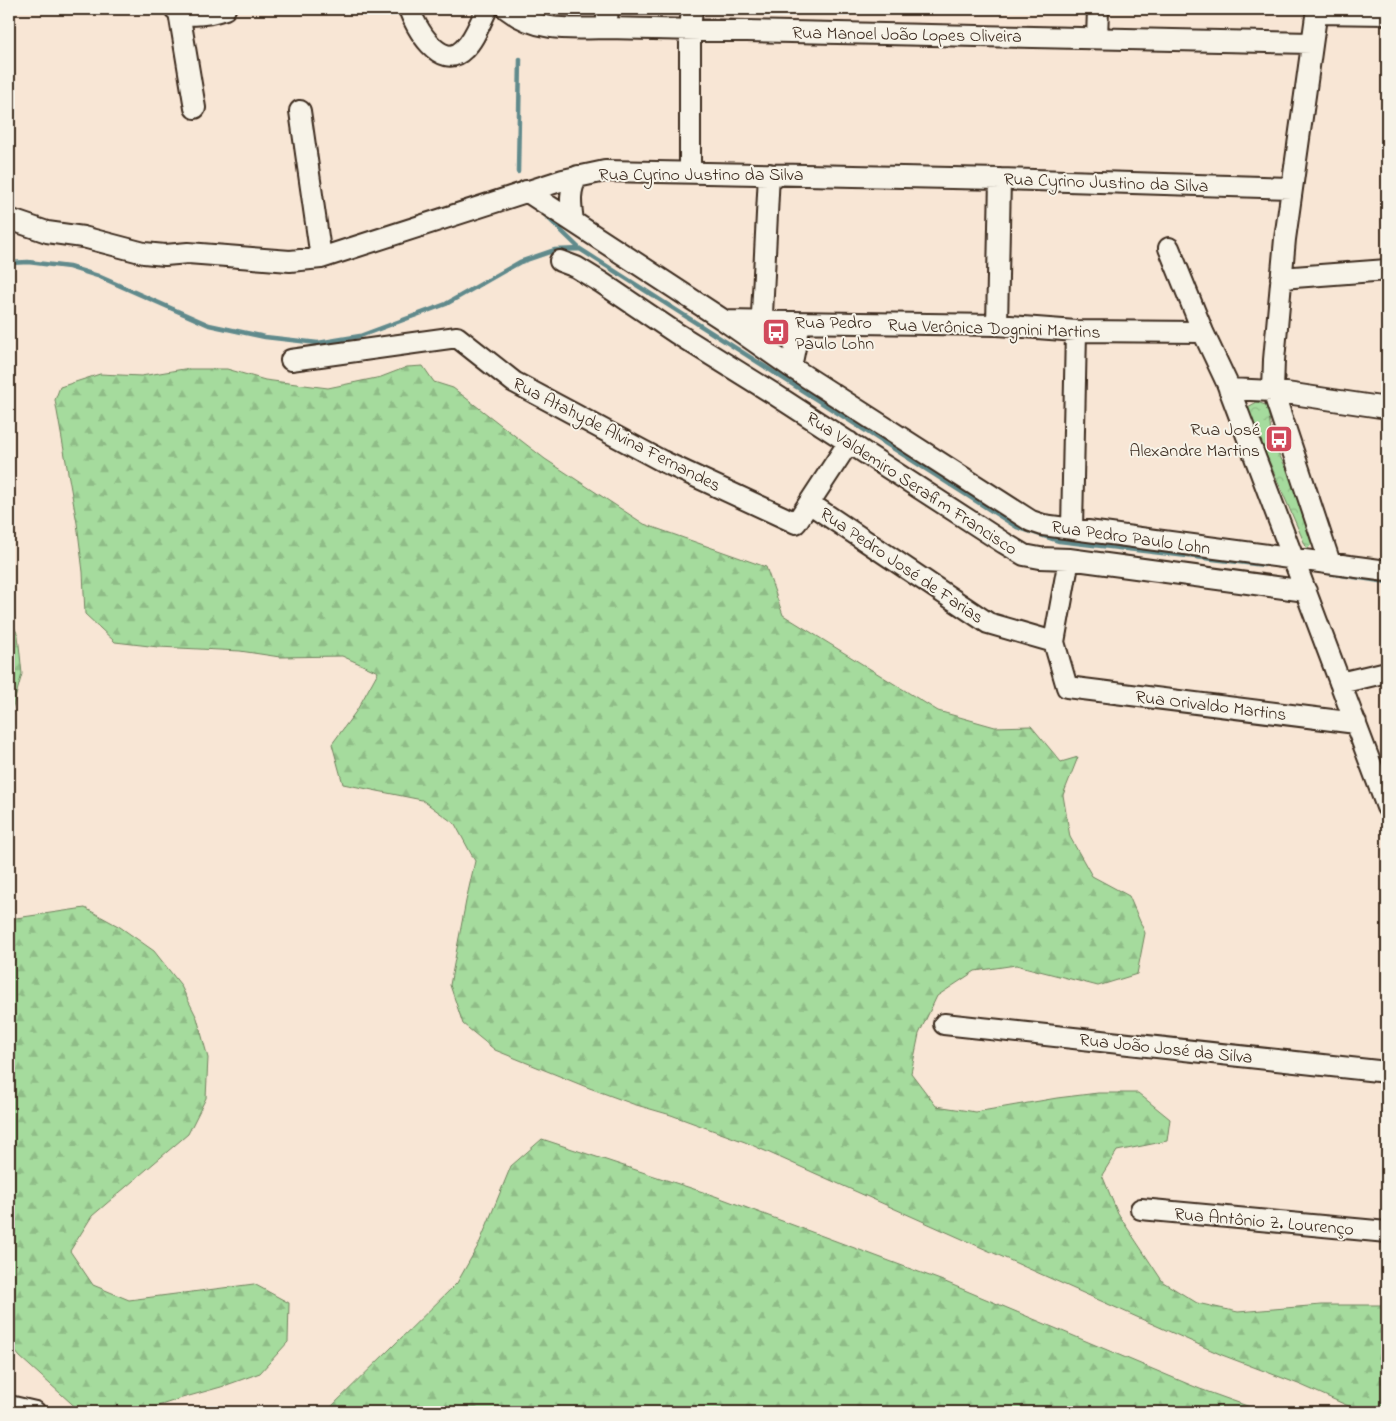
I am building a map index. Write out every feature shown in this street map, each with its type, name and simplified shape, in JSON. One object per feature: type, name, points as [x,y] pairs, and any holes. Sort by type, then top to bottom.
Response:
[{"type":"street","points":[[195,108],[177,10],[190,14],[204,14],[225,9]]},
{"type":"street","points":[[409,9],[413,20],[431,46],[444,55],[453,55],[464,50],[475,34],[487,9]]},
{"type":"street","name":"Rua Manoel João Lopes Oliveira","points":[[507,9],[519,18],[533,24],[574,29],[607,18],[690,30],[1311,43]]},
{"type":"street","points":[[690,172],[690,30],[692,9]]},
{"type":"street","points":[[1097,38],[1098,9]]},
{"type":"street","points":[[1330,564],[1274,391],[1274,350],[1281,278],[1291,188],[1316,11],[1387,14]]},
{"type":"street","points":[[300,111],[321,258]]},
{"type":"street","name":"Rua Cyrino Justino da Silva","points":[[9,219],[48,232],[83,237],[144,253],[290,261],[321,258],[526,191],[578,176],[618,170],[1000,178],[1291,188]]},
{"type":"street","points":[[761,346],[769,174]]},
{"type":"street","points":[[573,221],[571,198],[574,182],[578,176]]},
{"type":"street","points":[[997,325],[1000,178]]},
{"type":"street","name":"Rua Pedro Paulo Lohn","points":[[526,191],[725,321],[791,367],[1030,521],[1043,525],[1387,571]]},
{"type":"street","points":[[1169,248],[1203,332],[1229,389],[1387,807]]},
{"type":"street","name":"Rua Valdemiro Serafim Francisco","points":[[560,261],[583,271],[676,333],[1024,555],[1040,558],[1069,559],[1306,591]]},
{"type":"street","points":[[1281,278],[1387,270]]},
{"type":"street","name":"Rua Verônica Dognini Martins","points":[[725,321],[997,325],[1076,331],[1203,332]]},
{"type":"street","points":[[791,367],[800,323]]},
{"type":"street","points":[[1072,528],[1076,331]]},
{"type":"street","name":"Rua Atahyde Alvina Fernandes","points":[[291,360],[457,337],[514,382],[662,461],[796,522],[849,442]]},
{"type":"street","points":[[1229,389],[1274,391],[1387,408]]},
{"type":"street","name":"Rua Pedro José de Farias","points":[[809,503],[988,623],[1054,642]]},
{"type":"street","points":[[1054,642],[1069,559]]},
{"type":"street","name":"Rua Orivaldo Martins","points":[[1054,642],[1067,687],[1356,723]]},
{"type":"street","points":[[1340,683],[1385,677]]},
{"type":"street","name":"Rua João José da Silva","points":[[944,1024],[1387,1072]]},
{"type":"street","name":"Rua Antônio Z. Lourenço","points":[[1141,1209],[1387,1232]]},
{"type":"street","points":[[9,1406],[35,1412]]},
{"type":"green space","points":[[423,366],[434,382],[453,388],[545,459],[644,524],[766,567],[783,615],[938,711],[995,727],[1031,726],[1061,762],[1078,757],[1063,795],[1070,837],[1092,876],[1129,896],[1145,933],[1137,974],[1098,986],[1016,965],[975,971],[937,996],[919,1034],[911,1073],[936,1106],[976,1112],[1098,1093],[1138,1093],[1170,1119],[1167,1141],[1117,1151],[1102,1175],[1118,1214],[1163,1282],[1197,1303],[1238,1312],[1321,1305],[1387,1305],[1387,1412],[1362,1412],[1301,1385],[1222,1355],[745,1142],[584,1086],[495,1050],[463,1024],[450,985],[475,861],[455,824],[422,800],[343,784],[332,744],[357,710],[378,672],[342,656],[280,657],[240,651],[158,647],[115,642],[85,614],[83,572],[77,523],[55,400],[60,387],[100,374],[141,376],[184,369],[227,369],[265,380],[328,388],[381,377],[407,367]]},
{"type":"green space","points":[[1257,402],[1268,406],[1272,442],[1290,475],[1315,541],[1307,549],[1246,408]]},
{"type":"green space","points":[[9,617],[18,635],[22,674],[9,720]]},
{"type":"green space","points":[[85,908],[120,927],[154,951],[180,984],[197,1018],[208,1058],[206,1098],[188,1134],[92,1216],[70,1251],[93,1285],[129,1300],[254,1284],[289,1303],[288,1342],[260,1373],[140,1412],[81,1412],[20,1357],[9,1344],[9,919]]},
{"type":"green space","points":[[542,1139],[715,1196],[943,1281],[1200,1389],[1264,1412],[326,1412],[457,1283],[479,1244],[511,1166]]},
{"type":"waterway","points":[[518,172],[520,59]]},
{"type":"waterway","points":[[543,213],[580,249],[1017,527],[1059,541],[1264,565]]},
{"type":"waterway","points":[[9,263],[28,262],[69,267],[98,276],[209,325],[265,337],[318,343],[360,336],[446,304],[520,262],[555,250],[580,249]]},
{"type":"waterway","points":[[1328,573],[1387,582]]},
{"type":"place","name":"Rua Pedro Paulo Lohn","points":[[776,332]]},
{"type":"place","name":"Rua José Alexandre Martins","points":[[1279,439]]}]
